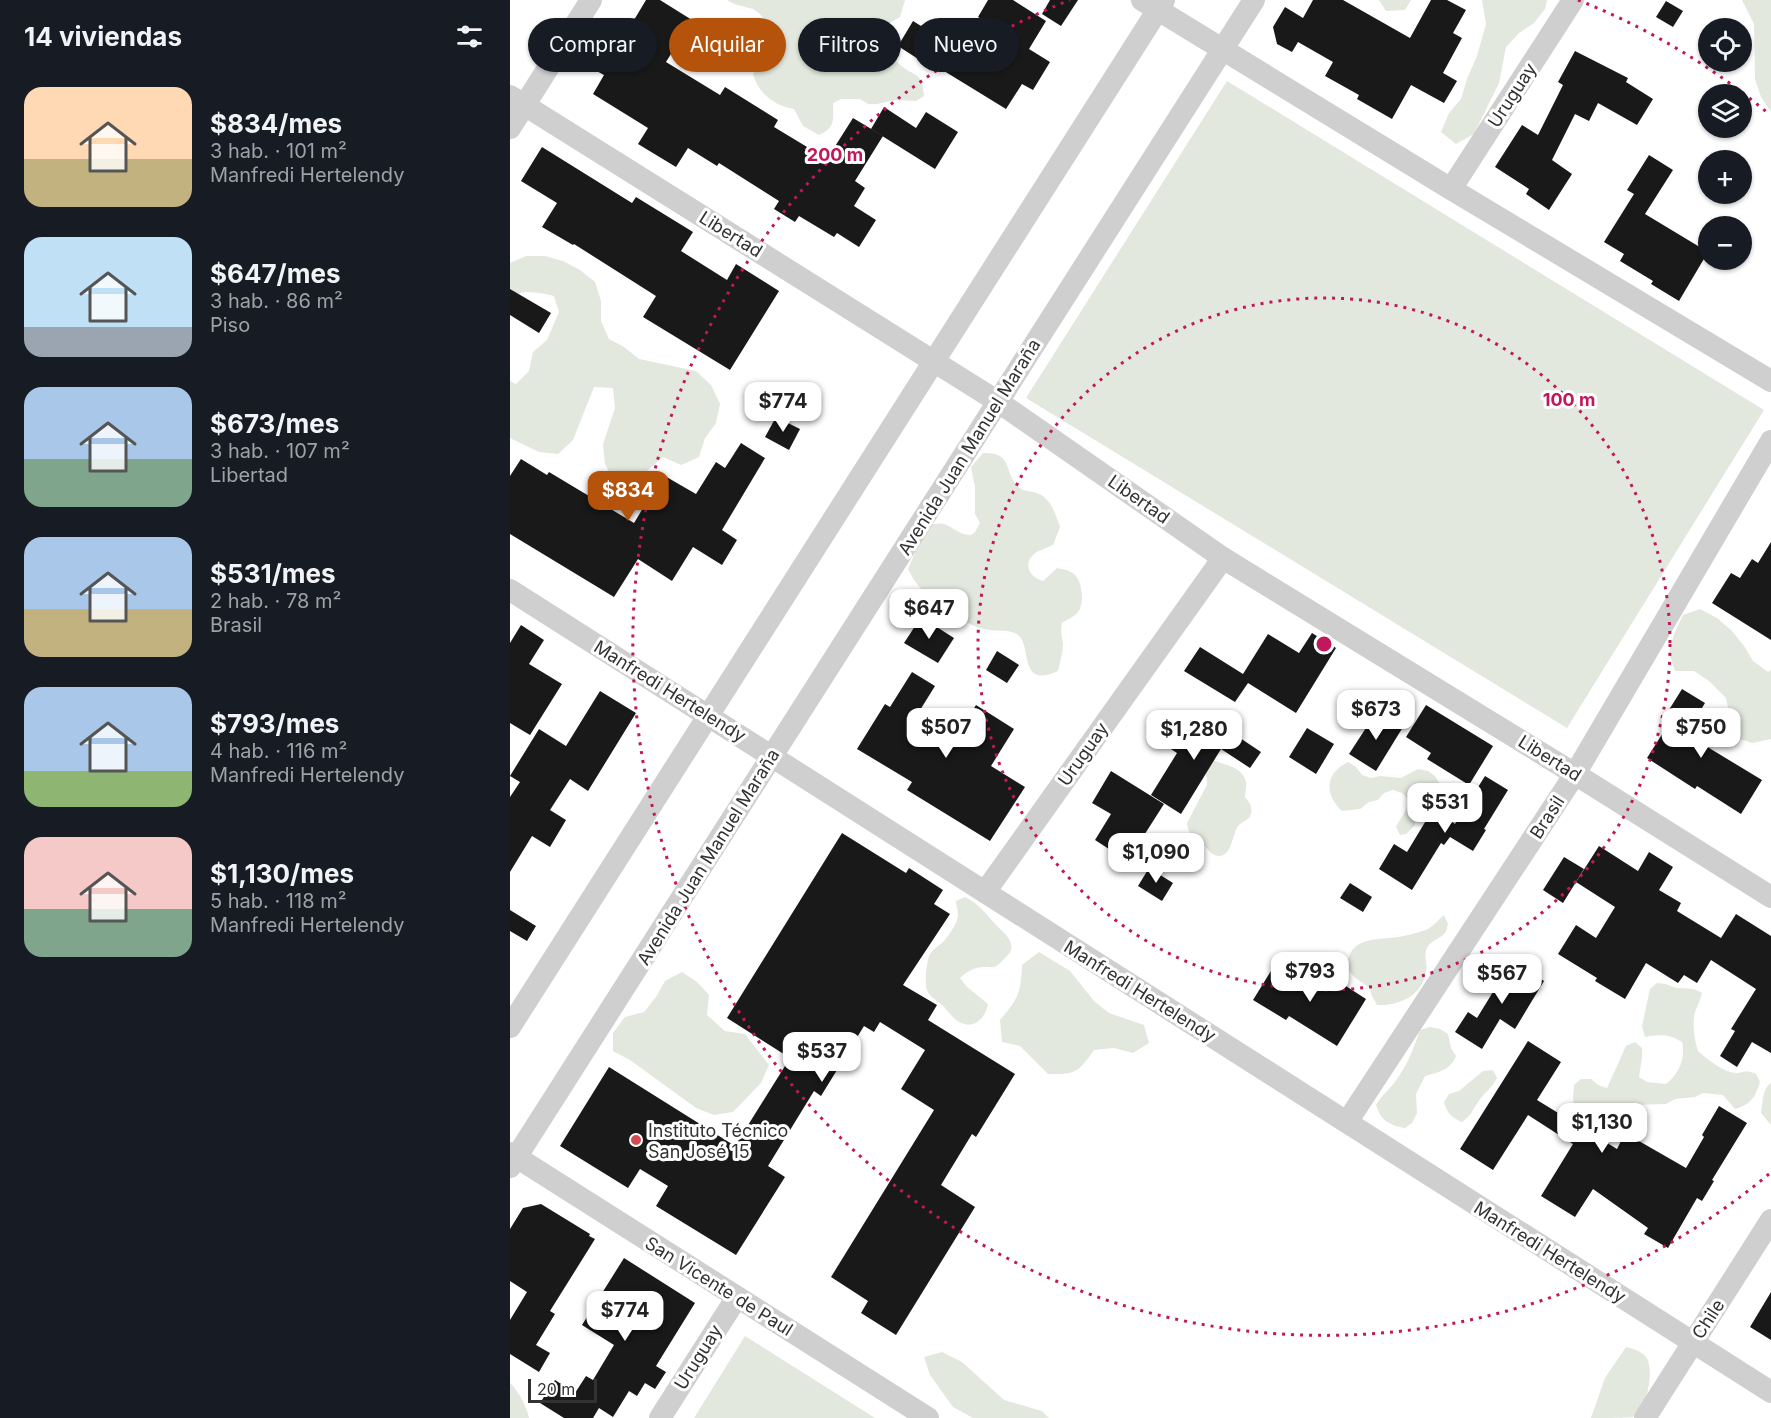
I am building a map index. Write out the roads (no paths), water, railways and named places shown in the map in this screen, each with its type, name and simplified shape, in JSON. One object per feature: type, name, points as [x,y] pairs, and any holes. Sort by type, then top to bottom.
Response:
[{"type":"street","points":[[510,128],[517,101],[591,0]]},
{"type":"street","name":"Avenida Juan Manuel Maraña","points":[[512,1160],[1254,0]]},
{"type":"street","name":"Uruguay","points":[[1451,189],[1573,0]]},
{"type":"street","points":[[510,1027],[934,361],[1155,3],[1222,50],[1771,381]]},
{"type":"street","name":"Libertad","points":[[517,101],[934,361],[1223,558],[1771,897]]},
{"type":"street","name":"Brasil","points":[[1347,1122],[1575,774],[1771,441]]},
{"type":"street","name":"Uruguay","points":[[985,892],[1223,558]]},
{"type":"street","name":"Manfredi Hertelendy","points":[[510,590],[1771,1392]]},
{"type":"street","name":"San Vicente de Paul","points":[[512,1160],[737,1297],[928,1418]]},
{"type":"street","name":"Chile","points":[[1645,1418],[1771,1220]]},
{"type":"street","name":"Uruguay","points":[[660,1418],[737,1297]]},
{"type":"place","name":"Instituto Técnico San José 15","points":[[636,1140]]}]
